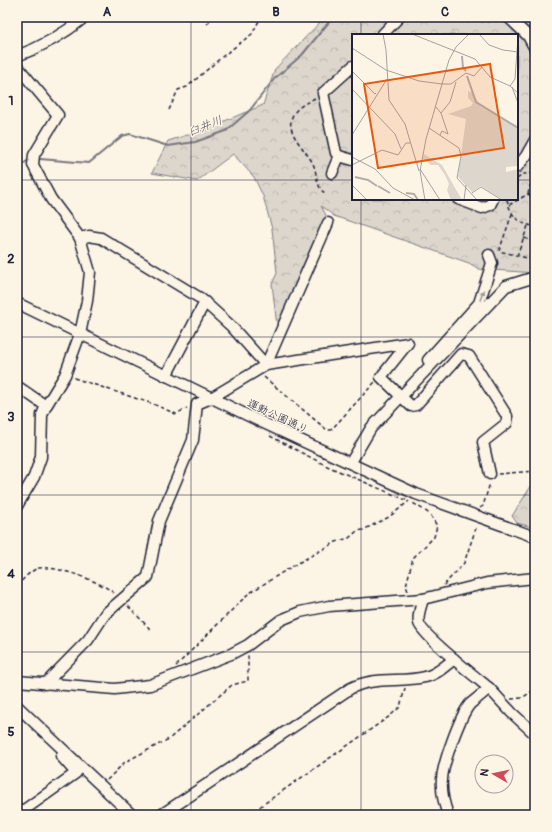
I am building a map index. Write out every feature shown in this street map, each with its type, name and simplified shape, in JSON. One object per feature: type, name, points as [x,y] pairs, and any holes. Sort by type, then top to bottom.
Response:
[{"type":"street","points":[[17,56],[44,45],[67,31],[85,17]]},
{"type":"street","points":[[383,34],[399,17]]},
{"type":"street","points":[[508,17],[528,36],[535,49]]},
{"type":"street","points":[[17,66],[58,115],[34,155],[33,165],[51,199],[80,238],[90,272],[87,301],[80,334],[65,375],[42,415],[41,457],[34,477],[17,506]]},
{"type":"street","points":[[352,67],[323,93],[336,153],[339,156],[352,160]]},
{"type":"street","points":[[518,166],[526,156],[535,140]]},
{"type":"street","points":[[332,174],[339,156]]},
{"type":"street","points":[[461,200],[482,208],[490,205],[492,200]]},
{"type":"street","points":[[261,368],[328,224]]},
{"type":"street","points":[[80,238],[88,236],[101,238],[205,302],[232,326],[261,368]]},
{"type":"street","points":[[417,381],[427,361],[479,303],[492,263],[489,256]]},
{"type":"street","points":[[351,462],[371,428],[506,286],[535,277]]},
{"type":"street","points":[[166,376],[205,302]]},
{"type":"street","name":"運動公園通り","points":[[17,303],[211,398],[351,462],[416,494],[535,537]]},
{"type":"street","points":[[44,684],[88,640],[105,614],[148,577],[159,521],[193,440],[197,404],[211,398],[261,368],[408,343],[381,377],[411,406],[416,405],[461,354],[469,356],[507,416],[507,423],[483,442],[490,474]]},
{"type":"street","points":[[17,386],[46,406]]},
{"type":"street","points":[[17,681],[114,689],[150,685],[231,654],[248,645],[282,620],[300,612],[329,606],[423,599],[487,583],[535,578]]},
{"type":"street","points":[[423,599],[418,617],[419,625],[454,659],[489,688],[512,713],[535,734]]},
{"type":"street","points":[[161,815],[351,688],[363,682],[424,677],[436,673],[454,659]]},
{"type":"street","points":[[448,815],[442,788],[442,777],[448,758],[461,718],[470,704],[489,688]]},
{"type":"street","points":[[17,706],[132,815]]},
{"type":"street","points":[[17,815],[76,773],[55,749],[55,743]]},
{"type":"path","points":[[207,24],[214,17]]},
{"type":"path","points":[[169,110],[178,90],[187,87],[223,56],[252,34],[261,17]]},
{"type":"path","points":[[323,93],[298,108],[290,125],[293,134],[314,166],[319,180],[318,187],[325,193]]},
{"type":"path","points":[[518,178],[524,174],[535,173]]},
{"type":"path","points":[[518,200],[528,194],[530,186],[535,185]]},
{"type":"path","points":[[528,194],[535,198]]},
{"type":"path","points":[[507,200],[512,214],[517,220],[528,226],[535,226]]},
{"type":"path","points":[[509,205],[518,200]]},
{"type":"path","points":[[512,214],[499,251],[535,260]]},
{"type":"path","points":[[518,256],[528,226]]},
{"type":"path","points":[[524,238],[535,242]]},
{"type":"path","points":[[261,368],[327,430],[331,430],[381,377]]},
{"type":"path","points":[[65,375],[153,404],[176,414],[197,404]]},
{"type":"path","points":[[266,434],[327,466],[421,506],[430,514],[437,526],[434,537],[413,558],[406,586],[410,593]]},
{"type":"path","points":[[473,506],[481,508],[483,506],[490,474],[535,471]]},
{"type":"path","points":[[175,667],[248,594],[286,570],[336,542],[349,538],[357,531],[363,530],[389,517],[409,501]]},
{"type":"path","points":[[444,585],[464,563],[479,517]]},
{"type":"path","points":[[17,586],[34,570],[49,568],[96,581],[113,591],[150,629]]},
{"type":"path","points":[[101,786],[126,762],[169,739],[232,685],[248,681],[248,645]]},
{"type":"path","points":[[248,815],[390,716],[400,707],[407,678]]},
{"type":"path","points":[[497,697],[513,699],[522,698],[535,689]]},
{"type":"green space","points":[[325,17],[535,17],[535,273],[479,269],[469,263],[334,216],[321,206],[326,215],[315,245],[281,324],[277,326],[272,284],[277,273],[272,229],[263,196],[254,177],[233,154],[197,181],[152,173],[168,141],[203,130],[263,105],[275,69]]},
{"type":"green space","points":[[535,480],[535,528],[517,523],[512,516]]},
{"type":"waterway","name":"臼井川","points":[[40,159],[89,163],[122,136],[130,134],[168,146],[195,142],[226,131],[250,110],[275,78],[302,55],[333,17]]},
{"type":"waterway","points":[[17,167],[29,160]]}]
